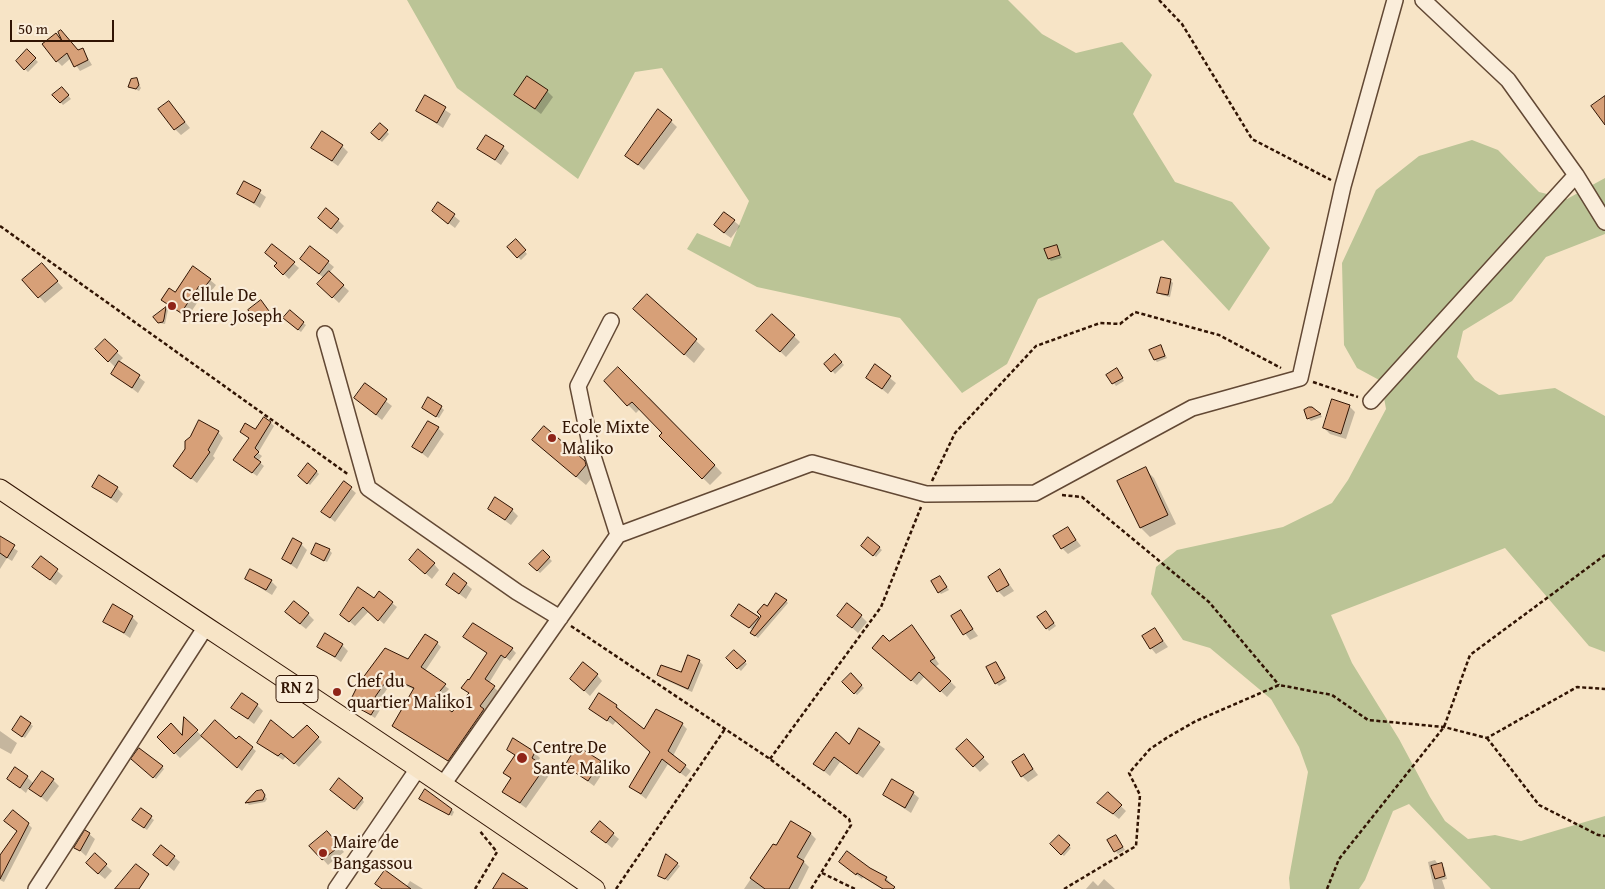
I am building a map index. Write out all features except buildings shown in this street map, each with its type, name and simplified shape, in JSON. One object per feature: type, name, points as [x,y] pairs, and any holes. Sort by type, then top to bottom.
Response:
[{"type":"main road","name":"RN 2","points":[[0,490],[206,628],[444,783],[595,889]]},
{"type":"street","points":[[444,783],[618,535],[812,463],[926,494],[1035,493],[1192,408],[1300,378],[1343,186],[1395,0]]},
{"type":"street","points":[[1423,0],[1508,80],[1576,175],[1605,222]]},
{"type":"street","points":[[1371,401],[1576,175]]},
{"type":"street","points":[[611,321],[578,386],[592,453],[618,535]]},
{"type":"street","points":[[325,334],[368,488],[560,618]]},
{"type":"street","points":[[36,889],[206,628]]},
{"type":"street","points":[[336,889],[419,767]]},
{"type":"path","points":[[1160,0],[1182,24],[1252,139],[1343,186]]},
{"type":"path","points":[[0,226],[368,488]]},
{"type":"path","points":[[770,759],[880,607],[926,494],[955,433],[1036,346],[1100,323],[1120,324],[1134,312],[1219,335],[1300,378],[1371,401]]},
{"type":"path","points":[[1035,493],[1082,496],[1209,602],[1279,685]]},
{"type":"path","points":[[1327,889],[1339,859],[1444,727],[1470,655],[1605,555]]},
{"type":"path","points":[[560,618],[770,759],[849,819],[851,825],[811,889]]},
{"type":"path","points":[[1064,889],[1136,846],[1140,795],[1129,772],[1150,749],[1196,721],[1279,685],[1332,695],[1368,720],[1444,727],[1487,738],[1539,805],[1598,835],[1605,836]]},
{"type":"path","points":[[1487,738],[1577,686],[1605,689]]},
{"type":"path","points":[[616,889],[725,729]]},
{"type":"path","points":[[475,889],[497,852],[479,829]]},
{"type":"path","points":[[822,873],[855,889]]},
{"type":"green space","points":[[407,0],[1008,0],[1042,34],[1076,53],[1122,42],[1152,75],[1133,114],[1175,182],[1232,202],[1270,248],[1229,311],[1163,240],[1038,299],[1007,364],[962,393],[900,318],[757,287],[687,249],[697,233],[730,247],[749,201],[662,68],[635,72],[578,179],[457,88]]},
{"type":"green space","points":[[1472,140],[1498,150],[1539,192],[1567,199],[1605,178],[1605,234],[1546,257],[1512,301],[1463,331],[1457,357],[1475,380],[1499,395],[1555,388],[1605,416],[1605,652],[1589,646],[1505,548],[1331,615],[1352,663],[1399,739],[1445,821],[1468,839],[1495,835],[1521,841],[1605,816],[1605,889],[1491,889],[1409,804],[1393,811],[1365,880],[1359,889],[1290,889],[1289,878],[1308,772],[1299,747],[1271,699],[1210,648],[1183,640],[1151,594],[1156,567],[1177,550],[1283,527],[1332,503],[1348,480],[1386,409],[1381,381],[1357,368],[1344,345],[1342,263],[1376,190],[1419,156]]},
{"type":"place","name":"Cellule De Priere Joseph","points":[[172,306]]},
{"type":"place","name":"Ecole Mixte Maliko","points":[[552,438]]},
{"type":"place","name":"Chef du quartier Maliko1","points":[[337,692]]},
{"type":"place","name":"Centre De Sante Maliko","points":[[522,758]]},
{"type":"place","name":"Maire de Bangassou","points":[[323,853]]}]
